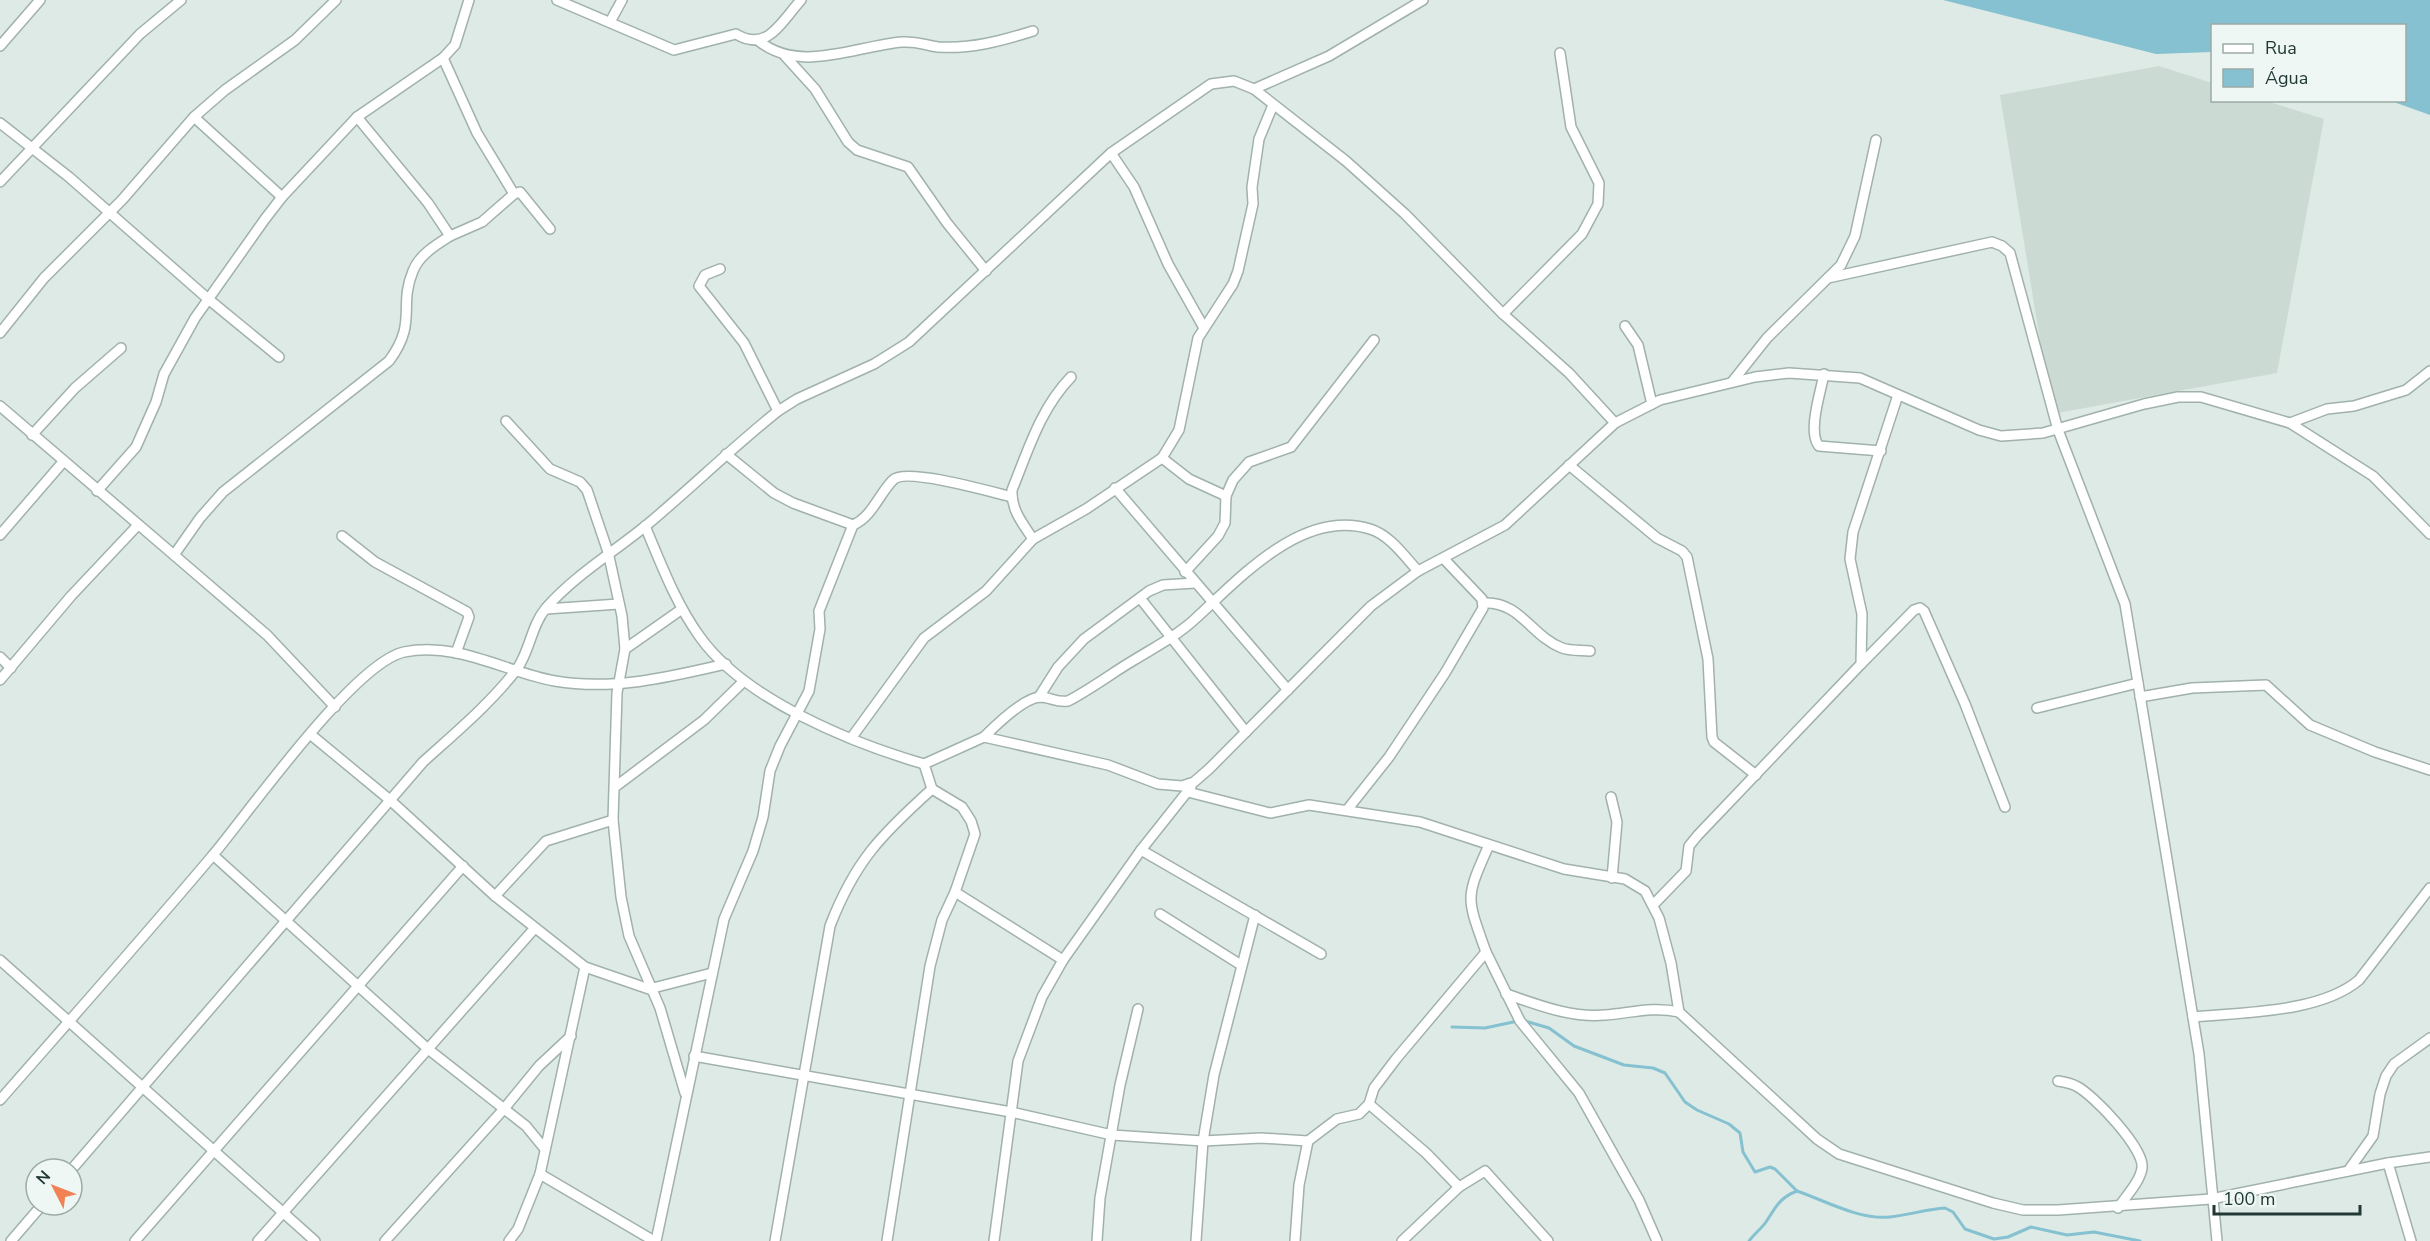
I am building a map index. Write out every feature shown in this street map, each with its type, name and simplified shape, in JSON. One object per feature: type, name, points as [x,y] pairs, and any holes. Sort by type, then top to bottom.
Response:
[{"type":"street","points":[[0,46],[40,0]]},
{"type":"street","points":[[0,182],[140,34],[182,0]]},
{"type":"street","points":[[0,333],[44,278],[109,212],[194,117],[225,90],[295,40],[336,0]]},
{"type":"street","points":[[97,490],[136,447],[156,402],[164,374],[207,298],[282,197],[357,117],[443,58],[455,45],[470,0]]},
{"type":"street","points":[[557,0],[674,50],[735,34],[751,42],[759,41],[774,30],[801,0]]},
{"type":"street","points":[[610,22],[622,0]]},
{"type":"street","points":[[1254,89],[1329,56],[1423,0]]},
{"type":"street","points":[[785,56],[816,56],[920,41],[936,46],[974,46],[991,44],[1033,30]]},
{"type":"street","points":[[759,41],[785,56],[814,89],[848,142],[856,150],[908,167],[947,223],[986,271]]},
{"type":"street","points":[[1503,314],[1582,234],[1598,204],[1599,183],[1571,127],[1560,53]]},
{"type":"street","points":[[443,58],[477,133],[514,194]]},
{"type":"street","points":[[82,1157],[423,762],[475,715],[516,670],[525,657],[530,637],[546,609],[608,552],[645,526],[778,411],[796,399],[874,364],[909,342],[1112,153],[1211,84],[1234,81],[1254,89],[1346,161],[1397,206],[1503,314],[1569,373],[1615,423]]},
{"type":"street","points":[[852,737],[924,638],[986,591],[1033,539],[1086,509],[1162,458],[1179,430],[1195,347],[1204,328],[1233,284],[1238,271],[1253,204],[1251,187],[1259,139],[1273,105]]},
{"type":"street","points":[[194,117],[282,197]]},
{"type":"street","points":[[357,117],[428,203],[450,236]]},
{"type":"street","points":[[0,123],[109,212],[207,298],[279,357]]},
{"type":"street","points":[[1732,382],[1767,338],[1841,265],[1855,236],[1876,140]]},
{"type":"street","points":[[1112,153],[1134,188],[1168,264],[1204,328]]},
{"type":"street","points":[[174,555],[200,518],[223,492],[388,361],[401,344],[406,332],[413,270],[426,252],[450,236],[482,222],[514,194],[520,192],[550,229]]},
{"type":"street","points":[[1828,278],[1992,242],[2002,246],[2010,254],[2058,430],[2125,604],[2193,1017],[2205,1104],[2211,1199],[2217,1241]]},
{"type":"street","points":[[720,269],[705,275],[699,286],[744,343],[778,411]]},
{"type":"street","points":[[1625,326],[1638,345],[1652,404]]},
{"type":"street","points":[[1185,572],[1218,536],[1225,523],[1226,496],[1233,480],[1249,462],[1291,447],[1374,340]]},
{"type":"street","points":[[32,435],[75,388],[121,348]]},
{"type":"street","points":[[2290,423],[2327,409],[2354,406],[2397,393],[2430,371]]},
{"type":"street","points":[[993,1241],[1018,1061],[1042,997],[1063,960],[1141,850],[1194,782],[1371,606],[1418,571],[1505,525],[1615,423],[1652,404],[1732,382],[1789,373],[1824,374],[1860,378],[1979,430],[2001,436],[2058,430],[2144,404],[2178,397],[2201,396],[2290,423],[2373,476],[2430,534]]},
{"type":"street","points":[[1824,374],[1814,418],[1815,443],[1818,446],[1881,451]]},
{"type":"street","points":[[1033,539],[1017,516],[1011,497],[1041,417],[1057,391],[1071,377]]},
{"type":"street","points":[[1861,664],[1862,614],[1850,559],[1853,532],[1898,395]]},
{"type":"street","points":[[0,406],[267,635],[335,708]]},
{"type":"street","points":[[506,421],[550,469],[580,482],[587,490],[608,552],[626,649],[619,685],[613,820],[625,916],[629,936],[666,1025],[686,1095]]},
{"type":"street","points":[[726,454],[774,493],[793,503],[853,525],[862,521],[893,480],[902,476],[949,482],[1011,497]]},
{"type":"street","points":[[1162,458],[1189,479],[1226,496]]},
{"type":"street","points":[[0,535],[63,462]]},
{"type":"street","points":[[1569,465],[1657,538],[1682,551],[1687,558],[1708,659],[1712,737],[1714,742],[1755,775]]},
{"type":"street","points":[[1115,488],[1288,690]]},
{"type":"street","points":[[0,680],[71,596],[138,525]]},
{"type":"street","points":[[540,1174],[655,1241],[724,919],[760,828],[770,771],[809,691],[815,672],[819,611],[853,525]]},
{"type":"street","points":[[645,526],[682,609],[699,637],[715,656],[744,681],[797,714],[873,748],[924,764],[984,737],[1011,714],[1039,697],[1058,667],[1084,639],[1140,598],[1163,585],[1195,583]]},
{"type":"street","points":[[1039,697],[1061,703],[1068,701],[1171,638],[1196,619],[1211,601],[1277,548],[1291,540],[1331,527],[1371,529],[1386,538],[1418,571]]},
{"type":"street","points":[[342,536],[375,562],[467,612],[469,617],[456,653]]},
{"type":"street","points":[[1444,559],[1484,603],[1502,603],[1527,620],[1548,641],[1563,649],[1590,651]]},
{"type":"street","points":[[1140,598],[1246,732]]},
{"type":"street","points":[[1347,810],[1389,757],[1445,673],[1484,603]]},
{"type":"street","points":[[546,609],[619,604]]},
{"type":"street","points":[[1653,905],[1686,871],[1689,846],[1861,664],[1914,610],[1920,608],[1924,611],[1965,704],[2005,807]]},
{"type":"street","points":[[626,649],[682,609]]},
{"type":"street","points":[[0,1100],[213,855],[310,734],[375,668],[394,655],[438,650],[555,681],[619,685],[726,664]]},
{"type":"street","points":[[0,657],[11,668]]},
{"type":"street","points":[[615,787],[704,720],[744,681]]},
{"type":"street","points":[[2037,708],[2138,683]]},
{"type":"street","points":[[2140,697],[2192,688],[2266,684],[2310,725],[2375,752],[2430,770]]},
{"type":"street","points":[[310,734],[390,800],[495,896],[585,967],[649,988],[712,973]]},
{"type":"street","points":[[984,737],[1108,765],[1158,784],[1182,786],[1194,782]]},
{"type":"street","points":[[887,1241],[930,966],[942,920],[956,892],[975,834],[971,821],[962,807],[932,789],[924,764]]},
{"type":"street","points":[[775,1241],[822,959],[830,926],[843,893],[870,848],[932,789]]},
{"type":"street","points":[[1188,792],[1270,813],[1309,805],[1420,822],[1564,869],[1625,879],[1645,891],[1653,905],[1671,963],[1679,1012]]},
{"type":"street","points":[[1611,797],[1617,822],[1612,878]]},
{"type":"street","points":[[495,896],[546,841],[613,820]]},
{"type":"street","points":[[1489,845],[1471,887],[1470,905],[1486,952],[1520,1021],[1579,1093],[1639,1200],[1657,1241]]},
{"type":"street","points":[[1141,850],[1321,954]]},
{"type":"street","points":[[213,855],[428,1049],[526,1126],[544,1148]]},
{"type":"street","points":[[135,1241],[359,988],[463,866]]},
{"type":"street","points":[[2193,1017],[2278,1010],[2349,989],[2359,980],[2430,888]]},
{"type":"street","points":[[956,892],[1063,960]]},
{"type":"street","points":[[1160,914],[1241,965]]},
{"type":"street","points":[[1196,1241],[1203,1141],[1214,1075],[1255,915]]},
{"type":"street","points":[[258,1241],[534,929]]},
{"type":"street","points":[[694,1056],[1011,1112],[1112,1135],[1203,1141],[1261,1138],[1308,1141],[1337,1119],[1359,1114],[1369,1104],[1374,1088],[1396,1059],[1486,952]]},
{"type":"street","points":[[0,960],[315,1241]]},
{"type":"street","points":[[509,1241],[518,1229],[540,1174],[585,967]]},
{"type":"street","points":[[1506,994],[1561,1013],[1605,1015],[1660,1008],[1679,1012],[1817,1139],[1839,1154],[1994,1203],[2024,1210],[2118,1208],[2211,1199],[2388,1163],[2430,1157]]},
{"type":"street","points":[[1098,1241],[1100,1198],[1138,1009]]},
{"type":"street","points":[[385,1241],[503,1110],[538,1066],[571,1036]]},
{"type":"street","points":[[2348,1171],[2373,1136],[2380,1094],[2386,1076],[2394,1064],[2430,1038]]},
{"type":"street","points":[[2058,1081],[2076,1086],[2098,1103],[2141,1156],[2142,1168],[2134,1186],[2118,1208]]},
{"type":"street","points":[[1369,1104],[1426,1153],[1460,1187]]},
{"type":"street","points":[[1295,1241],[1299,1185],[1308,1141]]},
{"type":"street","points":[[2388,1163],[2394,1192],[2410,1241]]},
{"type":"street","points":[[1402,1241],[1460,1187],[1485,1171],[1548,1241]]},
{"type":"street","points":[[11,1241],[32,1217]]},
{"type":"shaded area","points":[[2159,66],[2211,83],[2211,102],[2269,102],[2324,119],[2277,373],[2052,414],[2000,95]]},
{"type":"water","points":[[1943,0],[2430,0],[2430,115],[2394,102],[2406,102],[2406,24],[2211,24],[2211,52],[2156,54]]},
{"type":"waterway","points":[[1452,1027],[1485,1028],[1518,1021]]},
{"type":"waterway","points":[[1525,1021],[1549,1028],[1574,1046],[1624,1065],[1653,1068],[1665,1073],[1685,1102],[1729,1124],[1740,1133],[1743,1152],[1755,1172],[1770,1167],[1775,1169],[1797,1191]]},
{"type":"waterway","points":[[1749,1241],[1764,1225],[1775,1207],[1797,1191],[1866,1216],[1890,1217],[1945,1208],[1953,1212],[1965,1229],[1994,1239],[2008,1237],[2031,1227],[2067,1235],[2094,1232],[2140,1241]]}]
